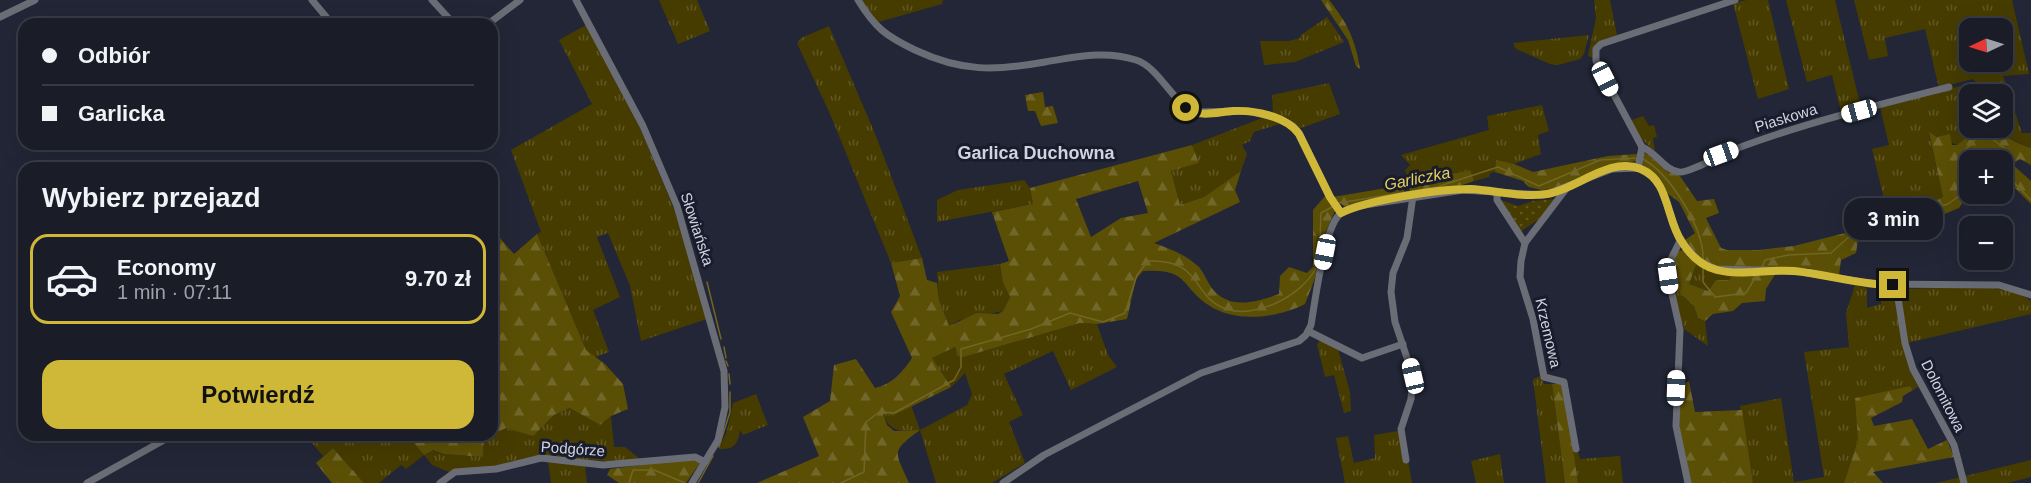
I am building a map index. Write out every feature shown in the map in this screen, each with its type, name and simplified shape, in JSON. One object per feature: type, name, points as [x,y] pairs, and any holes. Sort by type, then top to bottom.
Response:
[{"type":"street","points":[[0,17],[35,0]]},
{"type":"street","points":[[312,0],[327,18]]},
{"type":"street","points":[[432,0],[448,18]]},
{"type":"street","points":[[496,18],[520,0]]},
{"type":"street","name":"Słowiańska","points":[[576,0],[643,126],[677,206],[724,371],[724,407],[718,440],[693,480]]},
{"type":"street","points":[[858,0],[873,24],[882,32],[942,62],[967,67],[994,68],[1095,54],[1137,60],[1150,68],[1171,94],[1192,112],[1249,111],[1276,118],[1293,126],[1299,134],[1337,208],[1329,234],[1308,331],[1299,341],[1230,361],[1201,373],[1050,451],[1003,483]]},
{"type":"street","points":[[1639,165],[1642,149],[1596,61],[1596,49],[1601,44],[1735,0]]},
{"type":"street","name":"Piaskowa","points":[[1642,149],[1651,150],[1671,169],[1683,172],[1721,154],[1801,126],[1949,87]]},
{"type":"street","points":[[1337,208],[1365,205],[1409,194],[1463,190],[1544,195],[1612,169],[1639,165],[1654,177],[1660,186],[1680,241],[1703,264],[1726,271],[1772,270],[1896,285],[2000,285],[2031,296]]},
{"type":"street","name":"Krzemowa","points":[[1567,187],[1525,243],[1520,277],[1533,319],[1543,372],[1549,379],[1560,379],[1564,382],[1576,449]]},
{"type":"street","points":[[1497,192],[1497,200],[1525,243]]},
{"type":"street","points":[[1406,460],[1401,429],[1411,399],[1413,381],[1395,322],[1391,292],[1393,273],[1407,238],[1409,194]]},
{"type":"street","points":[[1680,241],[1669,263],[1668,276],[1680,330],[1676,426],[1688,483]]},
{"type":"street","name":"Dolomitowa","points":[[1896,285],[1905,343],[1913,369],[1954,445],[1964,483]]},
{"type":"street","points":[[1308,331],[1362,358],[1402,344]]},
{"type":"street","points":[[87,483],[162,441]]},
{"type":"street","name":"Podgórze","points":[[440,483],[455,472],[496,469],[541,458],[603,465],[695,457],[705,462]]},
{"type":"green space","points":[[659,0],[697,0],[710,31],[678,44]]},
{"type":"green space","points":[[861,0],[943,0],[942,4],[875,23]]},
{"type":"green space","points":[[1321,0],[1329,0],[1346,24],[1356,50],[1360,69],[1356,66],[1348,40]]},
{"type":"green space","points":[[1594,0],[1610,0],[1617,35],[1603,40],[1594,58],[1588,56],[1596,18]]},
{"type":"green space","points":[[1768,0],[1789,89],[1758,99],[1733,3]]},
{"type":"green space","points":[[1786,0],[1835,0],[1861,108],[1841,112],[1832,75],[1807,82]]},
{"type":"green space","points":[[1854,0],[2012,0],[2029,74],[2003,76],[2006,84],[1976,84],[1972,79],[1939,88],[1925,29],[1885,38],[1888,56],[1869,60]]},
{"type":"green space","points":[[1327,17],[1344,42],[1295,62],[1264,65],[1260,41],[1289,41],[1300,38]]},
{"type":"green space","points":[[586,25],[640,128],[674,209],[707,319],[641,341],[630,286],[608,233],[597,237],[620,297],[593,310],[609,352],[595,357],[586,351],[537,234],[541,232],[511,150],[592,104],[559,40]]},
{"type":"green space","points":[[829,26],[876,136],[922,258],[891,263],[830,114],[797,43],[801,38]]},
{"type":"green space","points":[[1589,35],[1584,54],[1580,59],[1558,65],[1550,64],[1516,49],[1513,43]]},
{"type":"green space","points":[[1329,83],[1340,114],[1301,128],[1289,119],[1273,114],[1272,95]]},
{"type":"green space","points":[[1959,86],[1959,138],[1966,138],[1957,145],[1929,133],[1943,197],[1933,202],[1912,204],[1902,197],[1884,199],[1872,149],[1889,145],[1880,107]]},
{"type":"green space","points":[[1043,92],[1045,107],[1053,106],[1058,123],[1041,126],[1035,111],[1028,111],[1025,95]]},
{"type":"green space","points":[[1542,105],[1549,131],[1538,135],[1541,154],[1514,164],[1496,161],[1495,172],[1490,173],[1489,177],[1474,181],[1469,170],[1409,183],[1405,170],[1410,165],[1401,155],[1489,130],[1487,116]]},
{"type":"green space","points":[[2013,106],[2022,133],[2031,133],[2031,148],[2009,138],[2013,138]]},
{"type":"green space","points":[[1643,116],[1649,126],[1654,125],[1657,137],[1653,138],[1655,152],[1638,135],[1629,121]]},
{"type":"green space","points":[[1262,118],[1283,123],[1254,132],[1250,141],[1242,145],[1247,154],[1241,171],[1204,197],[1180,205],[1171,171],[1199,163],[1192,145]]},
{"type":"green space","points":[[1929,132],[1937,137],[1950,134],[1952,145],[1957,145],[1966,138],[2008,138],[2031,148],[2031,165],[2020,159],[2013,163],[2013,150],[1959,150],[1959,204],[1962,204],[1959,208],[1937,217],[1886,222],[1858,240],[1856,253],[1841,260],[1839,275],[1808,268],[1779,268],[1766,289],[1765,301],[1742,303],[1733,311],[1713,314],[1705,321],[1698,318],[1694,306],[1671,285],[1675,252],[1691,248],[1685,240],[1695,233],[1679,202],[1667,193],[1663,184],[1642,164],[1643,153],[1649,155],[1668,172],[1680,176],[1697,201],[1714,199],[1719,213],[1706,218],[1721,248],[1759,250],[1794,246],[1845,233],[1884,199],[1902,197],[1912,204],[1933,202],[1943,197]],"holes":[[[1696,265],[1716,273],[1731,274],[1730,280],[1716,280],[1708,291],[1689,284]]]},
{"type":"green space","points":[[1192,145],[1199,163],[1171,171],[1180,205],[1204,197],[1241,171],[1235,190],[1240,202],[1154,243],[1194,263],[1201,269],[1218,295],[1234,302],[1252,302],[1279,294],[1280,276],[1289,267],[1307,273],[1313,267],[1313,210],[1326,195],[1335,211],[1326,231],[1315,278],[1305,304],[1282,313],[1257,317],[1232,315],[1200,299],[1177,275],[1169,272],[1143,271],[1136,279],[1127,319],[1097,324],[1080,323],[960,358],[955,347],[932,358],[951,387],[894,415],[883,414],[887,425],[894,431],[920,430],[904,443],[898,453],[909,483],[757,483],[819,456],[803,417],[830,401],[834,365],[856,359],[875,388],[887,384],[896,377],[912,358],[891,312],[900,296],[891,263],[922,258],[927,280],[937,283],[939,300],[949,326],[977,313],[998,314],[1003,311],[1010,297],[1003,283],[1000,264],[1009,261],[992,212],[1033,204],[1030,188]],"holes":[[[1138,181],[1148,213],[1121,218],[1091,237],[1076,199]]]},
{"type":"green space","points":[[1637,154],[1636,161],[1601,169],[1553,189],[1541,190],[1529,187],[1523,181],[1495,172],[1496,160],[1533,172],[1608,156]]},
{"type":"green space","points":[[2013,165],[2031,181],[2031,204],[2013,186]]},
{"type":"green space","points":[[1470,170],[1474,181],[1459,186],[1410,194],[1409,183]]},
{"type":"green space","points":[[1024,180],[1030,188],[1033,204],[937,222],[937,200],[958,190]]},
{"type":"green space","points":[[1404,185],[1404,195],[1345,207],[1333,197]]},
{"type":"green space","points":[[1555,199],[1538,220],[1520,232],[1501,200],[1518,206],[1533,201]]},
{"type":"green space","points":[[537,234],[586,350],[605,364],[623,384],[628,409],[611,416],[600,425],[570,408],[554,415],[533,436],[506,428],[498,432],[498,236],[514,254]]},
{"type":"green space","points":[[1000,264],[1003,283],[1010,297],[1003,311],[959,320],[949,326],[939,300],[937,272]]},
{"type":"green space","points":[[1696,264],[1716,273],[1731,275],[1730,280],[1716,280],[1708,291],[1689,284]]},
{"type":"green space","points":[[1671,285],[1694,306],[1698,318],[1705,321],[1708,346],[1684,329]]},
{"type":"green space","points":[[1855,285],[1867,288],[1867,308],[1881,304],[1882,288],[1894,289],[1911,370],[1918,387],[1913,390],[1910,386],[1856,398],[1858,440],[1844,483],[1753,483],[1740,406],[1781,398],[1794,482],[1824,477],[1804,352],[1849,347],[1846,313]]},
{"type":"green space","points":[[1983,287],[2026,297],[2031,301],[2031,314],[1907,343],[1898,289]]},
{"type":"green space","points":[[1080,323],[1097,324],[1108,355],[1117,367],[1071,390],[1053,351],[1004,374],[1023,415],[1009,422],[1025,463],[992,483],[936,483],[920,430],[967,405],[972,394],[965,373],[951,387],[931,358],[955,347],[960,358]]},
{"type":"green space","points":[[1321,338],[1338,349],[1350,392],[1351,411],[1344,413],[1334,375],[1325,377],[1317,345]]},
{"type":"green space","points":[[1541,376],[1544,384],[1552,384],[1565,483],[1546,483],[1533,379]]},
{"type":"green space","points":[[1689,381],[1695,412],[1742,410],[1753,483],[1690,483],[1678,419],[1678,387]]},
{"type":"green space","points":[[1552,384],[1562,384],[1564,388],[1578,483],[1565,483]]},
{"type":"green space","points":[[1910,386],[1913,390],[1903,396],[1902,402],[1871,418],[1874,426],[1912,419],[1928,449],[1947,440],[1954,457],[1873,472],[1883,483],[1844,483],[1858,440],[1855,398]]},
{"type":"green space","points":[[756,394],[768,425],[743,435],[740,430],[738,439],[732,447],[719,449],[727,431],[733,403]]},
{"type":"green space","points":[[911,405],[920,430],[897,430],[889,425],[883,414],[894,415]]},
{"type":"green space","points":[[571,408],[600,425],[611,416],[614,447],[625,447],[640,459],[622,462],[544,457],[512,464],[449,472],[432,465],[424,455],[432,450],[444,454],[483,457],[484,441],[498,441],[498,432],[506,428],[533,435],[554,415]]},
{"type":"green space","points":[[1398,431],[1408,460],[1412,483],[1345,483],[1336,438],[1348,436],[1354,463],[1375,458],[1374,435]]},
{"type":"green space","points":[[310,441],[412,441],[424,455],[406,469],[401,465],[379,483],[364,483],[333,448],[323,456]]},
{"type":"green space","points":[[412,441],[484,441],[483,457],[444,454],[433,450],[424,455]]},
{"type":"green space","points":[[333,448],[364,483],[332,483],[316,463]]},
{"type":"green space","points":[[1578,452],[1580,459],[1620,456],[1623,483],[1578,483],[1573,453]]},
{"type":"green space","points":[[1500,454],[1504,483],[1476,483],[1471,461]]},
{"type":"green space","points":[[690,459],[700,463],[686,483],[619,483],[607,475],[610,469]]},
{"type":"green space","points":[[2031,460],[2031,477],[2007,483],[1936,483]]},
{"type":"green space","points":[[548,461],[585,465],[587,483],[551,483]]},
{"type":"waterway","name":"Garliczka","points":[[1965,150],[1976,139],[1990,137],[2004,150]]},
{"type":"waterway","name":"Garliczka","points":[[1339,203],[1437,187],[1498,167],[1539,186],[1600,160],[1638,158]]},
{"type":"waterway","name":"Garliczka","points":[[1643,159],[1664,177],[1684,203],[1698,232],[1703,259]]},
{"type":"waterway","name":"Garliczka","points":[[2013,181],[2031,200]]},
{"type":"waterway","name":"Garliczka","points":[[1762,267],[1765,260],[1788,255],[1831,253],[1883,206],[1911,215],[1948,204],[1959,196]]},
{"type":"waterway","name":"Garliczka","points":[[841,483],[864,472],[866,422],[879,412],[894,413],[954,380],[961,367],[961,349],[1031,329],[1070,313],[1103,322],[1125,313],[1137,275],[1148,261],[1166,262],[1179,266],[1188,272],[1206,296],[1226,309],[1250,311],[1264,308],[1277,303],[1300,288],[1316,268],[1320,249],[1321,213],[1332,207]]},
{"type":"waterway","name":"Garliczka","points":[[1703,267],[1703,282],[1715,297],[1746,293],[1758,273]]},
{"type":"waterway","points":[[707,282],[721,339]]},
{"type":"waterway","points":[[724,347],[726,358]]},
{"type":"waterway","points":[[726,361],[728,366]]},
{"type":"waterway","points":[[729,374],[730,384]]},
{"type":"waterway","points":[[719,447],[730,412],[730,392]]},
{"type":"waterway","points":[[698,483],[713,456]]},
{"type":"waterway","name":"Garliczka","points":[[629,483],[633,470],[654,470],[685,483]]},
{"type":"district","name":"Garlica Duchowna","points":[[1036,153]]},
{"type":"route","points":[[1186,108],[1199,114],[1249,111],[1276,118],[1293,126],[1298,131],[1330,197],[1341,213],[1365,205],[1451,191],[1553,194],[1612,169],[1638,168],[1654,177],[1660,186],[1680,241],[1700,262],[1707,266],[1726,271],[1796,271],[1893,285]]}]
